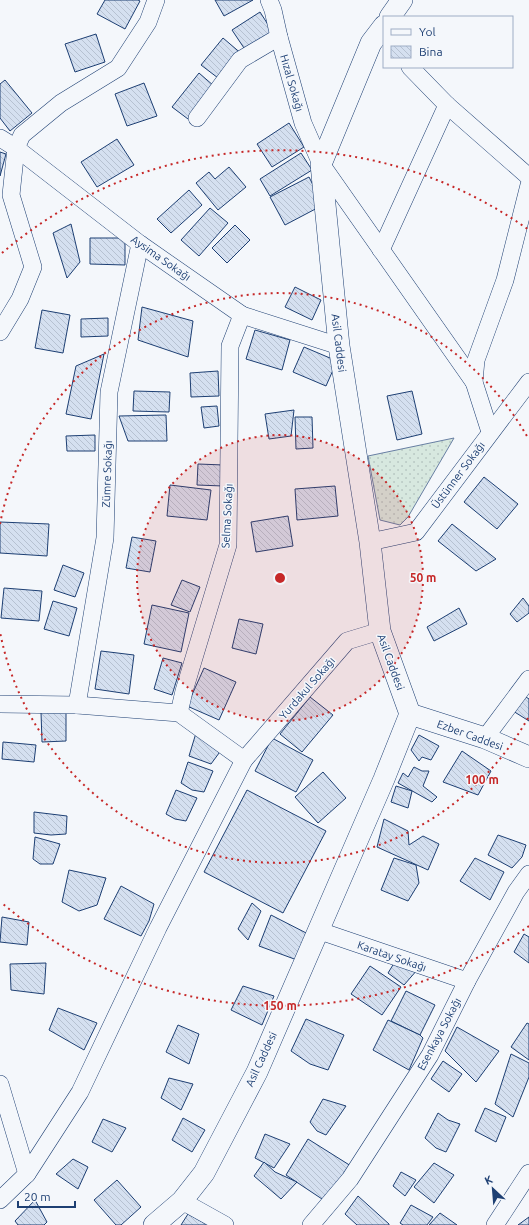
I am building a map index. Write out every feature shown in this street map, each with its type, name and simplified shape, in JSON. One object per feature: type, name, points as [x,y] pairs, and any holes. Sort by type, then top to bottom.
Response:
[{"type":"street","points":[[0,332],[20,300],[33,267],[11,195],[16,148],[22,136],[61,103],[118,68],[148,22],[156,0]]},
{"type":"street","name":"Hızal Sokağı","points":[[269,0],[303,123],[321,164],[474,382]]},
{"type":"street","points":[[391,16],[402,0]]},
{"type":"street","name":"Asil Caddesi","points":[[154,1225],[182,1202],[204,1173],[257,1072],[317,930],[384,778],[410,714],[380,631],[370,542],[338,346],[321,164],[371,44],[382,33]]},
{"type":"street","points":[[197,118],[240,60],[279,37]]},
{"type":"street","points":[[411,68],[447,105],[529,177]]},
{"type":"street","points":[[381,250],[447,105]]},
{"type":"street","name":"Aysima Sokağı","points":[[0,138],[16,148],[140,244],[242,315],[338,346]]},
{"type":"street","points":[[490,432],[474,382],[476,360],[505,280],[529,185]]},
{"type":"street","name":"Zümre Sokağı","points":[[77,705],[105,538],[109,392],[140,244]]},
{"type":"street","name":"Selma Sokağı","points":[[179,714],[184,690],[228,545],[230,346],[242,315]]},
{"type":"street","name":"Üstünner Sokağı","points":[[370,542],[416,532],[529,382]]},
{"type":"street","name":"Yurdakul Sokağı","points":[[0,1200],[27,1174],[80,1092],[158,928],[244,760],[347,641],[380,631]]},
{"type":"street","points":[[485,738],[529,679]]},
{"type":"street","points":[[0,704],[77,705],[179,714],[244,760]]},
{"type":"street","name":"Ezber Caddesi","points":[[410,714],[485,738],[529,757]]},
{"type":"street","name":"Esenkaya Sokağı","points":[[311,1225],[350,1179],[430,1055],[467,981],[516,892],[529,874]]},
{"type":"street","name":"Karatay Sokağı","points":[[317,930],[467,981]]},
{"type":"street","points":[[0,1084],[27,1174]]},
{"type":"street","points":[[495,1225],[529,1173]]},
{"type":"street","points":[[182,1202],[225,1225]]},
{"type":"shaded area","points":[[454,438],[408,517],[400,525],[380,520],[368,456]]},
{"type":"building","points":[[105,0],[140,1],[125,29],[97,14]]},
{"type":"building","points":[[215,0],[253,0],[224,16]]},
{"type":"building","points":[[260,12],[274,34],[246,51],[232,30]]},
{"type":"building","points":[[96,34],[105,62],[75,72],[65,44]]},
{"type":"building","points":[[223,38],[243,55],[222,81],[201,65]]},
{"type":"building","points":[[199,73],[214,86],[188,119],[172,107]]},
{"type":"building","points":[[5,80],[32,113],[10,131],[0,118],[0,84]]},
{"type":"building","points":[[144,83],[157,116],[127,126],[115,94]]},
{"type":"building","points":[[289,123],[304,147],[272,167],[257,144]]},
{"type":"building","points":[[117,139],[134,165],[97,187],[81,162]]},
{"type":"building","points":[[0,152],[6,154],[0,176]]},
{"type":"building","points":[[301,153],[312,170],[270,196],[260,179]]},
{"type":"building","points":[[229,167],[246,187],[218,210],[196,183],[209,172],[215,179]]},
{"type":"building","points":[[309,177],[323,205],[285,225],[270,197]]},
{"type":"building","points":[[189,190],[202,205],[171,233],[157,219]]},
{"type":"building","points":[[210,208],[228,223],[199,256],[181,240]]},
{"type":"building","points":[[71,224],[80,262],[67,278],[53,233]]},
{"type":"building","points":[[235,225],[250,240],[227,263],[212,248]]},
{"type":"building","points":[[90,238],[125,238],[125,265],[90,264]]},
{"type":"building","points":[[295,287],[321,300],[312,320],[285,307]]},
{"type":"building","points":[[142,307],[193,321],[188,357],[138,340]]},
{"type":"building","points":[[42,310],[70,315],[63,353],[35,348]]},
{"type":"building","points":[[108,318],[108,336],[81,337],[81,319]]},
{"type":"building","points":[[255,330],[290,340],[282,370],[246,359]]},
{"type":"building","points":[[304,347],[337,361],[326,386],[293,372]]},
{"type":"building","points":[[104,354],[91,419],[66,414],[76,366]]},
{"type":"building","points":[[218,371],[219,396],[191,397],[190,373]]},
{"type":"building","points":[[134,391],[170,392],[169,412],[133,411]]},
{"type":"building","points":[[412,391],[422,434],[397,440],[387,396]]},
{"type":"building","points":[[217,406],[219,426],[204,428],[201,407]]},
{"type":"building","points":[[294,410],[291,436],[269,439],[265,414]]},
{"type":"building","points":[[166,415],[167,441],[128,441],[119,416]]},
{"type":"building","points":[[295,417],[312,417],[313,448],[296,449]]},
{"type":"building","points":[[95,435],[95,451],[67,451],[66,436]]},
{"type":"building","points":[[198,464],[224,465],[223,486],[197,485]]},
{"type":"building","points":[[484,477],[518,504],[497,529],[464,502]]},
{"type":"building","points":[[170,485],[211,490],[207,520],[167,516]]},
{"type":"building","points":[[335,486],[338,516],[297,520],[295,489]]},
{"type":"building","points":[[288,516],[293,546],[256,552],[251,522]]},
{"type":"building","points":[[0,522],[49,524],[47,556],[0,553]]},
{"type":"building","points":[[452,524],[496,559],[476,571],[438,541]]},
{"type":"building","points":[[132,537],[156,541],[150,572],[126,568]]},
{"type":"building","points":[[63,565],[84,573],[75,597],[54,590]]},
{"type":"building","points":[[182,580],[200,587],[190,612],[171,605]]},
{"type":"building","points":[[4,588],[42,591],[39,621],[1,618]]},
{"type":"building","points":[[523,598],[529,606],[529,613],[517,622],[510,614]]},
{"type":"building","points":[[53,601],[77,608],[69,636],[44,629]]},
{"type":"building","points":[[152,605],[189,613],[181,652],[144,644]]},
{"type":"building","points":[[459,608],[467,624],[434,641],[427,627]]},
{"type":"building","points":[[239,619],[263,624],[256,654],[232,648]]},
{"type":"building","points":[[101,651],[134,655],[129,694],[95,689]]},
{"type":"building","points":[[163,658],[182,663],[172,695],[154,689]]},
{"type":"building","points":[[204,668],[236,682],[219,720],[187,706]]},
{"type":"building","points":[[523,695],[529,699],[529,721],[513,711]]},
{"type":"building","points":[[310,697],[333,715],[302,752],[280,734]]},
{"type":"building","points":[[66,711],[66,741],[42,742],[41,712]]},
{"type":"building","points":[[196,733],[222,749],[211,764],[189,756]]},
{"type":"building","points":[[419,735],[439,746],[431,760],[422,757],[419,761],[411,750]]},
{"type":"building","points":[[272,738],[313,760],[296,792],[255,771]]},
{"type":"building","points":[[3,742],[36,745],[34,762],[2,759]]},
{"type":"building","points":[[462,751],[491,771],[478,795],[443,782]]},
{"type":"building","points":[[188,762],[213,771],[204,792],[192,790],[181,783]]},
{"type":"building","points":[[414,767],[422,771],[429,771],[423,786],[437,797],[432,802],[398,783],[403,773],[408,777]]},
{"type":"building","points":[[323,772],[346,798],[318,823],[295,797]]},
{"type":"building","points":[[396,786],[412,791],[408,808],[391,802]]},
{"type":"building","points":[[176,790],[197,798],[186,821],[175,819],[166,814]]},
{"type":"building","points":[[247,790],[326,831],[283,913],[204,872]]},
{"type":"building","points":[[34,812],[67,816],[66,834],[51,835],[34,833]]},
{"type":"building","points":[[384,819],[408,831],[409,845],[423,836],[439,844],[428,870],[377,847]]},
{"type":"building","points":[[498,835],[526,845],[522,857],[512,868],[488,855]]},
{"type":"building","points":[[35,837],[60,844],[53,864],[40,864],[33,859]]},
{"type":"building","points":[[394,858],[416,865],[419,883],[408,901],[381,890]]},
{"type":"building","points":[[475,858],[504,872],[490,900],[460,881]]},
{"type":"building","points":[[69,870],[106,878],[97,905],[79,911],[62,902]]},
{"type":"building","points":[[121,886],[154,904],[149,921],[141,936],[104,919]]},
{"type":"building","points":[[252,903],[261,911],[248,940],[238,929]]},
{"type":"building","points":[[271,915],[314,937],[297,960],[259,946]]},
{"type":"building","points":[[2,917],[29,922],[27,945],[0,942]]},
{"type":"building","points":[[524,934],[529,937],[529,963],[514,952]]},
{"type":"building","points":[[396,960],[418,969],[404,985],[388,973]]},
{"type":"building","points":[[46,963],[44,994],[11,990],[10,964]]},
{"type":"building","points":[[370,966],[401,987],[382,1015],[351,994]]},
{"type":"building","points":[[243,986],[274,996],[262,1025],[231,1010]]},
{"type":"building","points":[[406,991],[435,1005],[420,1035],[391,1021]]},
{"type":"building","points":[[58,1008],[97,1023],[84,1050],[49,1030]]},
{"type":"building","points":[[306,1019],[344,1035],[328,1070],[310,1064],[291,1051]]},
{"type":"building","points":[[388,1020],[420,1035],[423,1038],[409,1070],[373,1050]]},
{"type":"building","points":[[527,1023],[529,1024],[529,1060],[511,1047]]},
{"type":"building","points":[[178,1025],[199,1034],[189,1064],[166,1052]]},
{"type":"building","points":[[457,1027],[499,1051],[476,1082],[445,1051]]},
{"type":"building","points":[[511,1054],[529,1063],[529,1077],[513,1117],[495,1104]]},
{"type":"building","points":[[443,1061],[462,1074],[449,1092],[431,1079]]},
{"type":"building","points":[[169,1078],[193,1084],[181,1110],[161,1098]]},
{"type":"building","points":[[323,1099],[346,1106],[326,1135],[317,1131],[310,1122]]},
{"type":"building","points":[[485,1108],[506,1117],[496,1142],[475,1131]]},
{"type":"building","points":[[438,1113],[448,1120],[460,1124],[446,1152],[436,1148],[425,1138]]},
{"type":"building","points":[[183,1118],[205,1130],[192,1152],[172,1140]]},
{"type":"building","points":[[103,1119],[126,1128],[112,1152],[92,1142]]},
{"type":"building","points":[[265,1134],[290,1144],[274,1168],[255,1158]]},
{"type":"building","points":[[308,1139],[351,1166],[325,1201],[286,1175]]},
{"type":"building","points":[[73,1159],[88,1167],[78,1189],[56,1174]]},
{"type":"building","points":[[264,1162],[275,1172],[297,1182],[281,1199],[254,1176]]},
{"type":"building","points":[[434,1163],[454,1175],[434,1203],[414,1187]]},
{"type":"building","points":[[401,1172],[416,1180],[405,1196],[393,1186]]},
{"type":"building","points":[[117,1180],[141,1207],[121,1225],[116,1225],[94,1200]]},
{"type":"building","points":[[358,1196],[389,1225],[357,1225],[345,1214]]},
{"type":"building","points":[[35,1200],[47,1222],[44,1225],[18,1225],[15,1221]]},
{"type":"building","points":[[411,1205],[433,1217],[427,1225],[403,1225],[400,1223]]},
{"type":"building","points":[[440,1213],[457,1225],[429,1225]]},
{"type":"building","points":[[188,1214],[208,1225],[181,1225]]},
{"type":"building","points":[[529,1217],[529,1225],[518,1225]]}]
